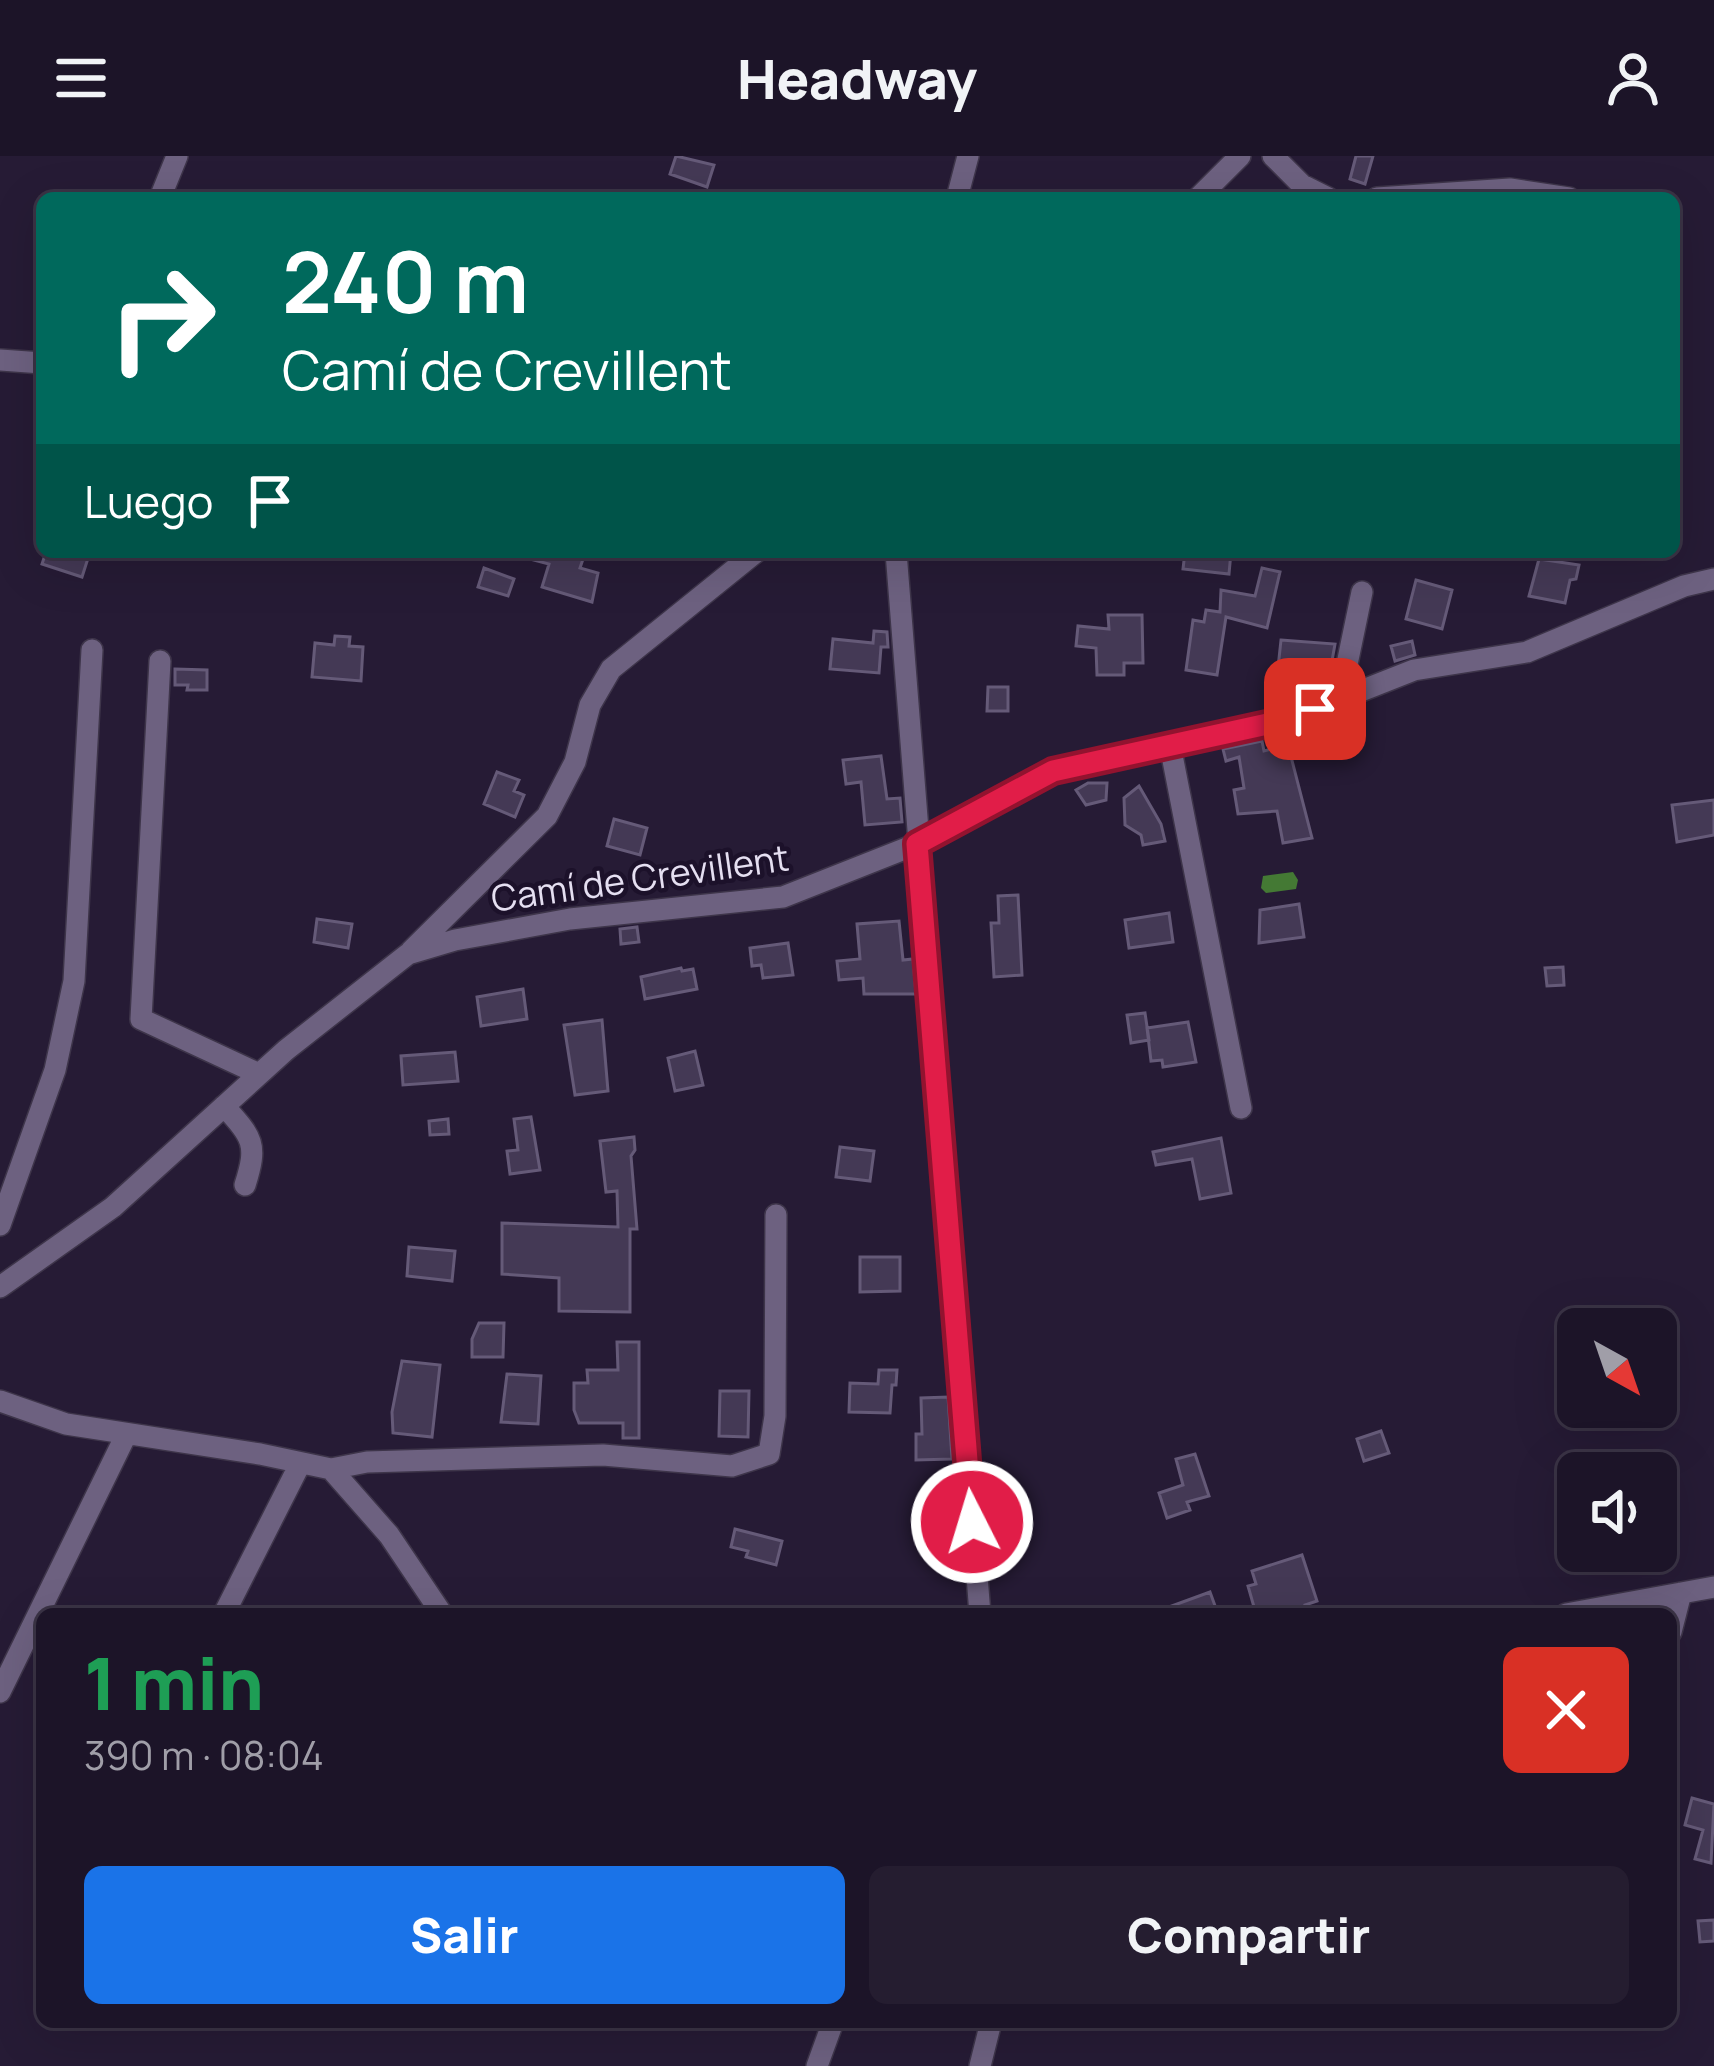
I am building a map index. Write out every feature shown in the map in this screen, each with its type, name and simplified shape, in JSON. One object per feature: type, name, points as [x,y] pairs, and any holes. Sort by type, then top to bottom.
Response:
[{"type":"street","points":[[162,192],[178,156]]},
{"type":"street","points":[[959,192],[968,156]]},
{"type":"street","points":[[1204,192],[1240,156]]},
{"type":"street","points":[[1273,156],[1302,185],[1316,192]]},
{"type":"street","points":[[1466,192],[1530,192]]},
{"type":"street","points":[[0,360],[36,363]]},
{"type":"street","points":[[408,954],[547,816],[574,762],[590,705],[611,669],[749,558]]},
{"type":"street","points":[[896,558],[980,1608]]},
{"type":"street","name":"Camí de Crevillent","points":[[0,1286],[112,1207],[259,1074],[408,954],[455,940],[570,919],[783,897],[917,844],[1053,771],[1290,719],[1414,670],[1527,652],[1684,586],[1714,579]]},
{"type":"street","points":[[1340,698],[1362,592]]},
{"type":"street","points":[[0,1225],[56,1070],[74,981],[92,650]]},
{"type":"street","points":[[160,661],[141,1019],[259,1074]]},
{"type":"street","points":[[1169,745],[1241,1108]]},
{"type":"street","points":[[224,1106],[248,1131],[256,1153],[245,1185]]},
{"type":"street","points":[[0,1401],[66,1424],[331,1469],[367,1462],[603,1455],[732,1466],[769,1454],[775,1416],[776,1215]]},
{"type":"street","points":[[41,1608],[126,1435]]},
{"type":"street","points":[[227,1608],[300,1464]]},
{"type":"street","points":[[331,1469],[389,1534],[438,1608]]},
{"type":"street","points":[[1599,1608],[1714,1587]]},
{"type":"street","points":[[1677,1609],[1681,1593]]},
{"type":"street","points":[[0,1692],[36,1619]]},
{"type":"street","points":[[817,2066],[831,2028]]},
{"type":"street","points":[[980,2066],[990,2028]]},
{"type":"shaded area","points":[[1293,872],[1296,889],[1266,893],[1261,888],[1263,876]]},
{"type":"building","points":[[676,156],[714,165],[707,187],[670,174]]},
{"type":"building","points":[[1356,156],[1373,156],[1365,184],[1350,179]]},
{"type":"building","points":[[44,558],[88,558],[82,577],[42,564]]},
{"type":"building","points":[[526,558],[583,559],[580,568],[598,573],[592,602],[542,587],[549,564]]},
{"type":"building","points":[[1184,558],[1230,558],[1229,574],[1183,569]]},
{"type":"building","points":[[1539,559],[1579,565],[1565,603],[1529,596]]},
{"type":"building","points":[[484,568],[514,579],[508,596],[478,587]]},
{"type":"building","points":[[1262,568],[1280,572],[1267,628],[1226,617],[1217,675],[1186,670],[1193,620],[1204,622],[1206,610],[1220,612],[1221,590],[1255,596]]},
{"type":"building","points":[[1416,580],[1452,590],[1442,629],[1406,619]]},
{"type":"building","points":[[1108,615],[1142,615],[1143,663],[1124,663],[1124,675],[1097,675],[1096,648],[1076,646],[1078,626],[1109,629]]},
{"type":"building","points":[[874,631],[887,632],[888,647],[881,647],[879,673],[830,669],[833,639],[873,643]]},
{"type":"building","points":[[335,636],[350,637],[349,646],[363,647],[361,681],[312,677],[315,643],[334,645]]},
{"type":"building","points":[[1281,640],[1335,644],[1330,672],[1308,670],[1307,680],[1277,677]]},
{"type":"building","points":[[1412,641],[1415,655],[1395,661],[1391,646]]},
{"type":"building","points":[[175,669],[207,670],[207,690],[175,685]]},
{"type":"building","points":[[988,687],[1008,687],[1008,711],[987,711]]},
{"type":"building","points":[[1262,741],[1264,751],[1288,745],[1312,838],[1283,843],[1277,811],[1238,814],[1234,790],[1244,788],[1239,757],[1226,761],[1223,749]]},
{"type":"building","points":[[881,756],[887,799],[900,798],[902,822],[865,825],[861,782],[846,784],[843,760]]},
{"type":"building","points":[[497,772],[519,780],[514,791],[524,795],[515,817],[484,804]]},
{"type":"building","points":[[1088,783],[1107,783],[1106,800],[1086,805],[1076,790]]},
{"type":"building","points":[[1139,786],[1161,824],[1165,841],[1143,845],[1141,835],[1125,825],[1124,798]]},
{"type":"building","points":[[1714,800],[1714,835],[1677,842],[1672,805]]},
{"type":"building","points":[[614,819],[647,828],[640,855],[607,846]]},
{"type":"building","points":[[1018,895],[1022,975],[994,977],[991,923],[999,923],[998,896]]},
{"type":"building","points":[[1299,904],[1304,937],[1259,943],[1260,910]]},
{"type":"building","points":[[1169,913],[1173,942],[1129,948],[1125,920]]},
{"type":"building","points":[[317,919],[352,924],[348,948],[314,942]]},
{"type":"building","points":[[899,921],[903,960],[913,959],[916,994],[864,994],[863,978],[839,980],[837,961],[860,959],[857,924]]},
{"type":"building","points":[[637,927],[639,942],[621,944],[620,929]]},
{"type":"building","points":[[788,943],[793,975],[763,978],[761,965],[752,966],[750,948]]},
{"type":"building","points":[[1563,967],[1564,985],[1547,986],[1545,968]]},
{"type":"building","points":[[693,969],[697,989],[645,999],[641,977]]},
{"type":"building","points":[[523,989],[527,1019],[481,1026],[477,997]]},
{"type":"building","points":[[1145,1013],[1149,1040],[1131,1043],[1127,1015]]},
{"type":"building","points":[[602,1020],[608,1091],[575,1095],[564,1025]]},
{"type":"building","points":[[1188,1022],[1196,1062],[1163,1067],[1162,1060],[1151,1061],[1147,1028]]},
{"type":"building","points":[[695,1051],[703,1085],[675,1091],[668,1058]]},
{"type":"building","points":[[455,1052],[458,1081],[403,1085],[401,1056]]},
{"type":"building","points":[[531,1117],[540,1170],[510,1174],[507,1151],[518,1150],[514,1119]]},
{"type":"building","points":[[448,1119],[449,1134],[430,1135],[429,1121]]},
{"type":"building","points":[[634,1137],[631,1156],[637,1229],[630,1229],[630,1312],[559,1311],[559,1278],[502,1274],[502,1223],[618,1227],[617,1191],[606,1192],[600,1141]]},
{"type":"building","points":[[1221,1138],[1231,1193],[1200,1199],[1192,1159],[1156,1165],[1153,1152]]},
{"type":"building","points":[[840,1147],[874,1151],[870,1181],[836,1177]]},
{"type":"building","points":[[409,1247],[455,1251],[452,1281],[407,1276]]},
{"type":"building","points":[[860,1257],[900,1257],[900,1291],[860,1292]]},
{"type":"building","points":[[479,1323],[504,1323],[503,1357],[472,1357],[472,1339]]},
{"type":"building","points":[[617,1342],[639,1342],[639,1438],[623,1438],[623,1423],[579,1423],[574,1410],[574,1383],[588,1383],[587,1370],[618,1370]]},
{"type":"building","points":[[402,1361],[440,1365],[432,1437],[393,1433]]},
{"type":"building","points":[[879,1370],[897,1370],[890,1413],[849,1412],[850,1383],[878,1384]]},
{"type":"building","points":[[507,1374],[541,1376],[538,1424],[501,1422]]},
{"type":"building","points":[[720,1391],[749,1391],[748,1437],[719,1436]]},
{"type":"building","points":[[948,1397],[952,1459],[916,1460],[916,1434],[922,1434],[921,1398]]},
{"type":"building","points":[[1381,1431],[1389,1453],[1364,1461],[1357,1439]]},
{"type":"building","points":[[1195,1454],[1209,1496],[1187,1502],[1190,1510],[1167,1518],[1159,1493],[1183,1485],[1176,1459]]},
{"type":"building","points":[[735,1529],[782,1541],[776,1565],[746,1557],[748,1551],[731,1547]]},
{"type":"building","points":[[1302,1555],[1317,1601],[1306,1608],[1254,1608],[1248,1586],[1256,1584],[1252,1571]]},
{"type":"building","points":[[1210,1592],[1216,1608],[1166,1608]]},
{"type":"building","points":[[1692,1798],[1714,1804],[1711,1863],[1695,1859],[1703,1830],[1685,1825]]},
{"type":"building","points":[[1714,1920],[1714,1941],[1700,1942],[1698,1921]]},
{"type":"route","points":[[972,1522],[917,844],[1053,771],[1290,719],[1315,709]]}]
